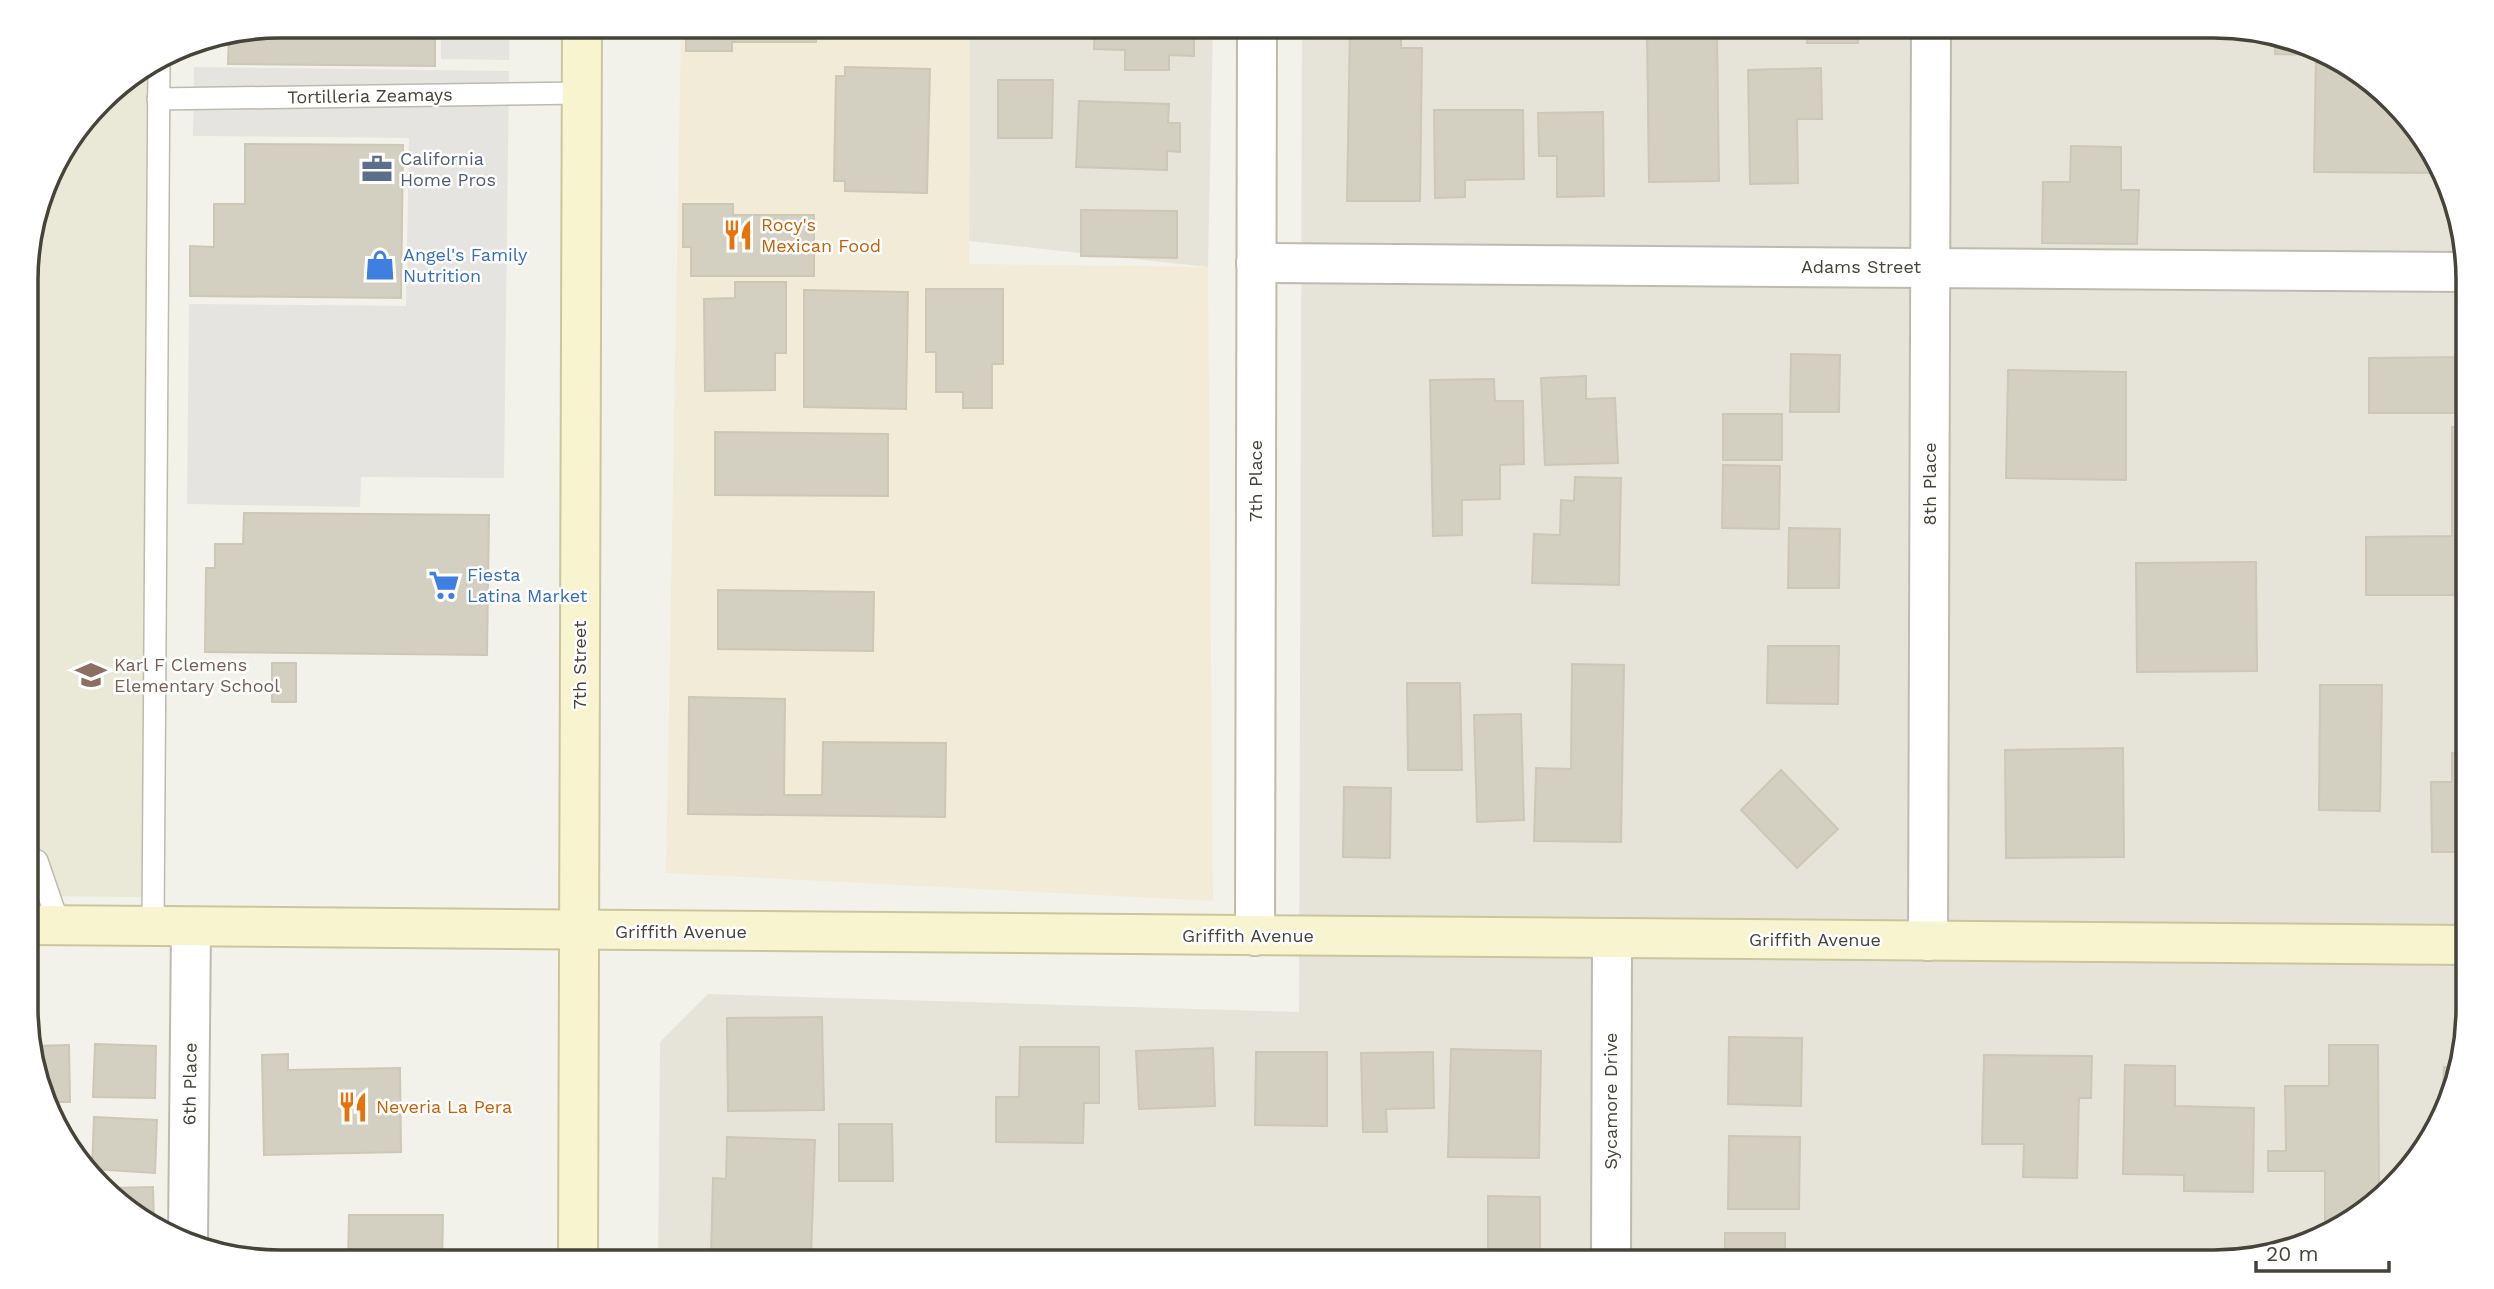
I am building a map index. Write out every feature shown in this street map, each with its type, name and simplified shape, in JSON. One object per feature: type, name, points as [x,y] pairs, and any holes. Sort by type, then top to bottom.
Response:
[{"type":"main road","name":"7th Street","points":[[578,1250],[582,38]]},
{"type":"main road","name":"Griffith Avenue","points":[[43,925],[579,932],[2456,945]]},
{"type":"street","name":"7th Place","points":[[1255,936],[1257,38]]},
{"type":"street","name":"8th Place","points":[[1928,941],[1931,38]]},
{"type":"street","name":"Adams Street","points":[[1256,263],[2455,272]]},
{"type":"street","name":"6th Place","points":[[188,1232],[191,927]]},
{"type":"street","name":"Sycamore Drive","points":[[1611,1250],[1612,939]]},
{"type":"lane","points":[[153,927],[159,72]]},
{"type":"lane","name":"Tortilleria Zeamays","points":[[158,99],[582,93]]},
{"type":"lane","points":[[38,874],[43,925]]},
{"type":"shaded area","points":[[441,38],[510,38],[509,60],[441,59]]},
{"type":"shaded area","points":[[681,38],[970,38],[969,264],[1208,267],[1213,901],[666,873]]},
{"type":"shaded area","points":[[970,38],[1213,38],[1208,267],[969,241]]},
{"type":"shaded area","points":[[1302,38],[2229,39],[2291,51],[2348,79],[2395,121],[2415,146],[2437,188],[2447,218],[2456,281],[2456,1008],[2447,1071],[2431,1115],[2415,1143],[2395,1168],[2348,1210],[2291,1238],[2229,1250],[658,1250],[660,1042],[708,994],[1299,1012]]},
{"type":"shaded area","points":[[194,67],[509,71],[504,478],[361,477],[360,507],[187,504],[189,304],[406,306],[409,138],[193,136]]},
{"type":"shaded area","name":"Karl F Clemens Elementary School","points":[[159,72],[153,897],[38,896],[39,265],[47,218],[57,188],[79,146],[121,99]]},
{"type":"building","points":[[281,38],[435,38],[435,66],[228,64],[229,45],[249,41]]},
{"type":"building","points":[[686,38],[816,38],[816,42],[732,42],[732,51],[686,51]]},
{"type":"building","points":[[1094,38],[1194,38],[1194,56],[1169,55],[1169,70],[1125,70],[1125,50],[1094,49]]},
{"type":"building","points":[[1350,38],[1401,38],[1401,48],[1422,48],[1420,201],[1347,201]]},
{"type":"building","points":[[1647,38],[1717,38],[1719,181],[1649,182]]},
{"type":"building","points":[[1807,38],[1858,38],[1858,43],[1807,43]]},
{"type":"building","points":[[2275,47],[2300,55],[2275,54]]},
{"type":"building","points":[[2316,61],[2348,79],[2373,99],[2415,146],[2429,173],[2314,172]]},
{"type":"building","points":[[845,67],[930,69],[927,193],[845,191],[845,181],[834,181],[836,76],[845,76]]},
{"type":"building","points":[[1821,68],[1822,119],[1797,119],[1798,183],[1750,184],[1748,70]]},
{"type":"building","points":[[998,80],[1053,80],[1052,138],[998,138]]},
{"type":"building","points":[[1079,101],[1169,104],[1168,123],[1180,123],[1180,152],[1167,151],[1167,170],[1076,167]]},
{"type":"building","points":[[1434,110],[1523,110],[1524,179],[1465,180],[1465,197],[1435,198]]},
{"type":"building","points":[[1603,112],[1604,196],[1557,197],[1557,156],[1539,156],[1538,113]]},
{"type":"building","points":[[245,144],[403,145],[401,298],[190,296],[190,246],[214,247],[214,204],[245,204]]},
{"type":"building","points":[[2071,146],[2121,147],[2121,190],[2139,190],[2137,244],[2042,243],[2043,182],[2070,182]]},
{"type":"building","points":[[683,204],[733,204],[733,215],[814,215],[814,276],[691,276],[691,247],[683,247]]},
{"type":"building","points":[[1081,210],[1177,211],[1177,258],[1081,256]]},
{"type":"building","points":[[735,282],[786,282],[786,353],[775,353],[775,390],[705,391],[704,299],[735,298]]},
{"type":"building","points":[[926,289],[1003,289],[1003,364],[992,364],[992,408],[963,408],[963,392],[936,392],[936,352],[926,352]]},
{"type":"building","points":[[804,290],[908,292],[906,409],[804,407]]},
{"type":"building","points":[[1791,354],[1840,355],[1839,412],[1790,412]]},
{"type":"building","points":[[2456,357],[2456,413],[2369,413],[2369,358]]},
{"type":"building","points":[[2008,370],[2126,372],[2126,480],[2006,478]]},
{"type":"building","points":[[1586,376],[1586,399],[1615,398],[1618,463],[1545,465],[1541,378]]},
{"type":"building","points":[[1494,379],[1495,401],[1523,401],[1524,464],[1500,465],[1500,499],[1462,500],[1462,535],[1433,536],[1430,380]]},
{"type":"building","points":[[1723,414],[1782,414],[1782,460],[1723,460]]},
{"type":"building","points":[[2452,427],[2456,427],[2456,595],[2366,595],[2366,537],[2452,536]]},
{"type":"building","points":[[715,432],[888,434],[888,496],[715,495]]},
{"type":"building","points":[[1723,465],[1780,466],[1779,529],[1722,528]]},
{"type":"building","points":[[1575,477],[1621,478],[1619,585],[1532,583],[1534,534],[1560,535],[1561,500],[1574,501]]},
{"type":"building","points":[[244,513],[489,515],[487,655],[205,652],[206,568],[215,568],[215,544],[243,544]]},
{"type":"building","points":[[1789,528],[1840,529],[1839,588],[1788,588]]},
{"type":"building","points":[[2256,562],[2257,671],[2137,672],[2136,563]]},
{"type":"building","points":[[718,590],[874,592],[873,651],[718,649]]},
{"type":"building","points":[[1768,646],[1839,646],[1838,704],[1767,703]]},
{"type":"building","points":[[272,663],[296,663],[296,702],[272,702]]},
{"type":"building","points":[[1572,664],[1624,665],[1621,842],[1534,841],[1536,768],[1571,769]]},
{"type":"building","points":[[1407,683],[1460,683],[1462,770],[1408,770]]},
{"type":"building","points":[[2320,685],[2382,685],[2380,811],[2319,810]]},
{"type":"building","points":[[689,697],[785,699],[784,795],[822,795],[823,742],[946,743],[945,817],[688,814]]},
{"type":"building","points":[[1521,714],[1524,820],[1477,822],[1474,715]]},
{"type":"building","points":[[2123,748],[2124,857],[2006,858],[2005,750]]},
{"type":"building","points":[[2452,753],[2456,753],[2456,852],[2432,852],[2431,782],[2452,782]]},
{"type":"building","points":[[1781,770],[1838,829],[1797,868],[1741,810]]},
{"type":"building","points":[[1344,787],[1391,788],[1390,858],[1343,857]]},
{"type":"building","points":[[822,1017],[824,1110],[728,1111],[727,1018]]},
{"type":"building","points":[[1729,1037],[1802,1038],[1801,1106],[1728,1104]]},
{"type":"building","points":[[95,1044],[156,1046],[155,1098],[93,1097]]},
{"type":"building","points":[[69,1045],[70,1102],[57,1101],[42,1046]]},
{"type":"building","points":[[2329,1045],[2378,1045],[2379,1184],[2348,1210],[2325,1223],[2325,1171],[2268,1171],[2268,1151],[2286,1151],[2285,1086],[2329,1086]]},
{"type":"building","points":[[1020,1047],[1099,1047],[1099,1103],[1084,1103],[1083,1143],[996,1142],[996,1097],[1019,1097]]},
{"type":"building","points":[[1213,1048],[1215,1106],[1139,1109],[1136,1051]]},
{"type":"building","points":[[1451,1049],[1541,1051],[1539,1158],[1448,1157]]},
{"type":"building","points":[[1256,1052],[1327,1052],[1327,1126],[1255,1125]]},
{"type":"building","points":[[1433,1052],[1434,1108],[1386,1109],[1387,1132],[1363,1132],[1361,1053]]},
{"type":"building","points":[[288,1054],[288,1070],[400,1068],[401,1152],[264,1155],[262,1055]]},
{"type":"building","points":[[1984,1055],[2092,1056],[2091,1098],[2079,1098],[2077,1178],[2023,1177],[2024,1144],[1982,1144]]},
{"type":"building","points":[[2125,1065],[2175,1066],[2175,1106],[2254,1108],[2253,1192],[2184,1191],[2184,1175],[2123,1174]]},
{"type":"building","points":[[2444,1067],[2448,1067],[2447,1071],[2443,1083]]},
{"type":"building","points":[[94,1117],[157,1120],[155,1173],[101,1170],[92,1160]]},
{"type":"building","points":[[839,1124],[892,1124],[893,1181],[839,1181]]},
{"type":"building","points":[[1729,1136],[1800,1137],[1799,1209],[1728,1209]]},
{"type":"building","points":[[727,1137],[815,1140],[811,1250],[711,1250],[713,1178],[726,1179]]},
{"type":"building","points":[[153,1187],[154,1214],[146,1210],[119,1188]]},
{"type":"building","points":[[1488,1196],[1540,1197],[1540,1250],[1488,1250]]},
{"type":"building","points":[[349,1215],[443,1215],[442,1250],[348,1250]]},
{"type":"building","points":[[1725,1233],[1785,1233],[1785,1250],[1725,1250]]},
{"type":"place","name":"California Home Pros","points":[[377,169]]},
{"type":"place","name":"Rocy's Mexican Food","points":[[738,235]]},
{"type":"place","name":"Angel's Family Nutrition","points":[[380,265]]},
{"type":"place","name":"Fiesta Latina Market","points":[[444,585]]},
{"type":"place","name":"Karl F Clemens Elementary School","points":[[91,675]]},
{"type":"place","name":"Neveria La Pera","points":[[353,1107]]}]
